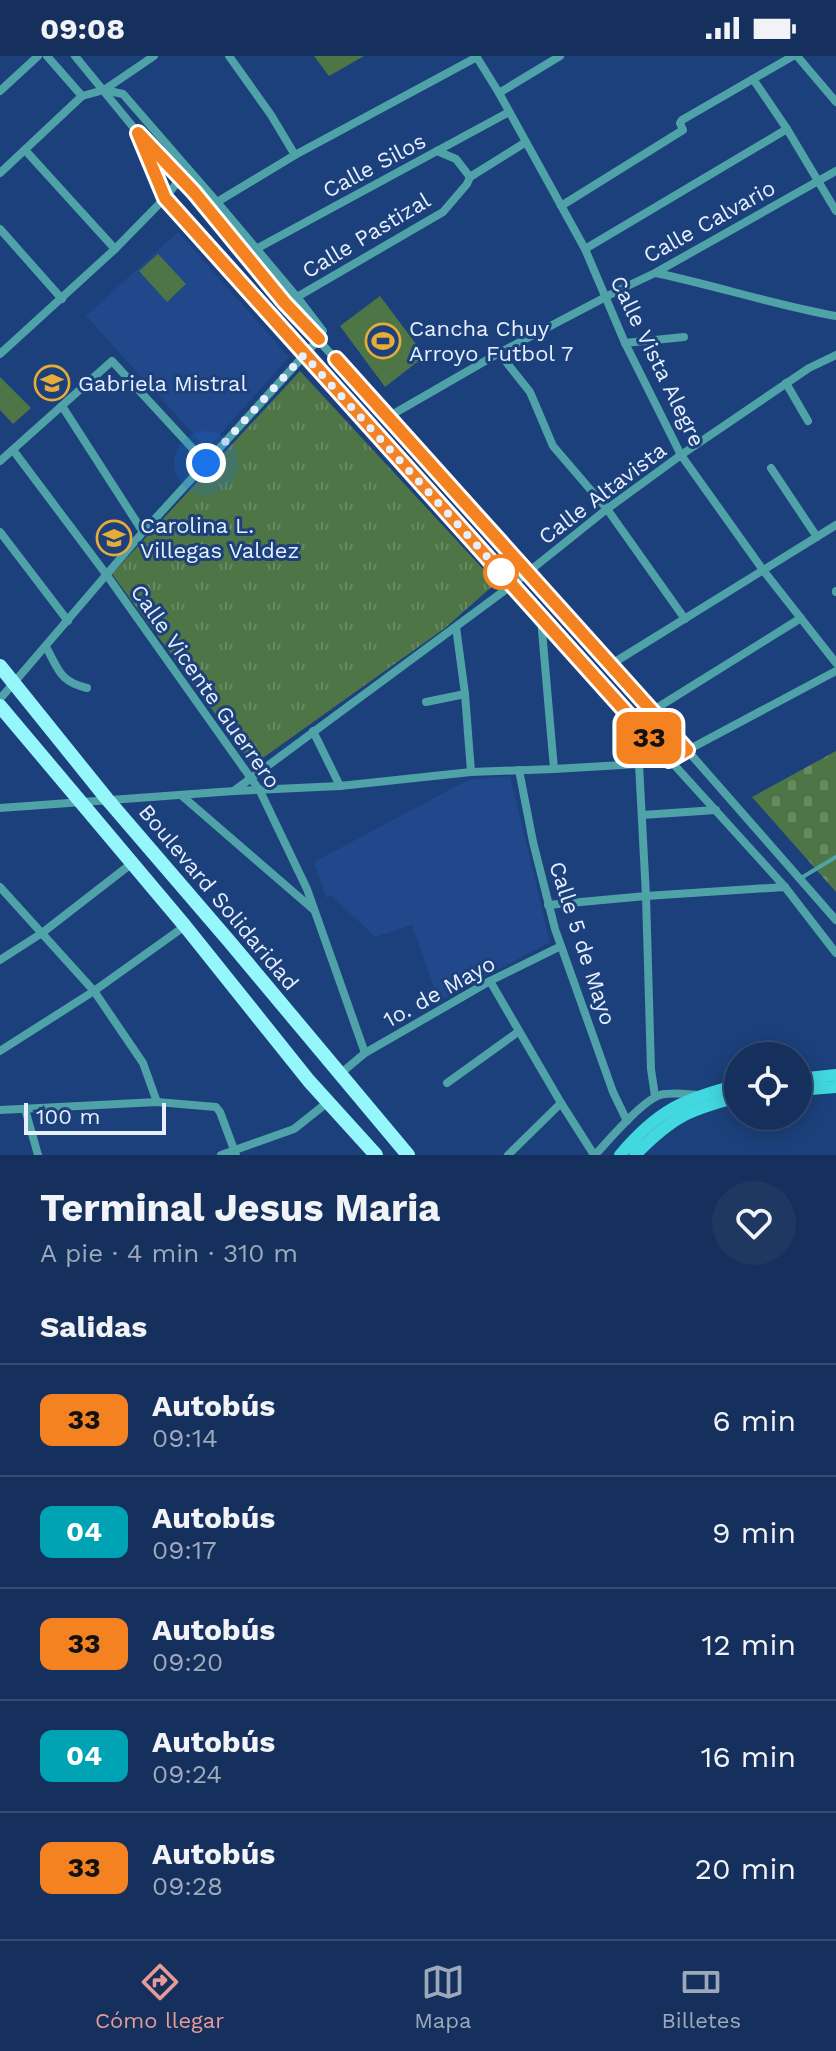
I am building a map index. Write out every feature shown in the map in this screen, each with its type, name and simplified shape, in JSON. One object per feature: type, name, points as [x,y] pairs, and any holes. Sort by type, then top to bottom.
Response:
[{"type":"main road","name":"Boulevard Solidaridad","points":[[0,666],[107,799],[408,1155]]},
{"type":"main road","name":"Boulevard Solidaridad","points":[[0,706],[185,926],[368,1152]]},
{"type":"street","points":[[0,91],[38,56]]},
{"type":"street","points":[[47,56],[82,96]]},
{"type":"street","points":[[75,56],[285,303],[836,920]]},
{"type":"street","points":[[0,173],[82,96],[104,90],[154,56]]},
{"type":"street","points":[[229,56],[295,155]]},
{"type":"street","points":[[217,202],[295,155],[477,56]]},
{"type":"street","name":"Calle Vista Alegre","points":[[477,56],[585,249],[625,343],[681,455],[763,570],[836,663]]},
{"type":"street","points":[[499,93],[560,56]]},
{"type":"street","points":[[561,206],[683,130],[682,120],[795,56],[836,102]]},
{"type":"street","points":[[753,79],[836,211]]},
{"type":"street","points":[[0,699],[106,574],[323,331],[123,94],[104,90]]},
{"type":"street","name":"Calle Silos","points":[[256,249],[509,112]]},
{"type":"street","points":[[585,249],[787,129]]},
{"type":"street","points":[[138,133],[165,198],[785,887],[836,953]]},
{"type":"street","name":"Calle Pastizal","points":[[297,297],[443,212],[470,177],[526,142]]},
{"type":"street","points":[[25,150],[115,249]]},
{"type":"street","points":[[437,151],[456,159],[470,177]]},
{"type":"street","points":[[2,348],[62,299],[115,249],[165,198],[187,167]]},
{"type":"street","name":"Calle Calvario","points":[[388,417],[499,353],[655,273],[836,171]]},
{"type":"street","points":[[0,229],[62,299]]},
{"type":"street","points":[[655,273],[836,316]]},
{"type":"street","points":[[625,343],[684,337]]},
{"type":"street","points":[[499,353],[530,392],[553,446],[607,509],[685,619]]},
{"type":"street","name":"Calle Altavista","points":[[234,791],[681,455],[809,368],[836,355]]},
{"type":"street","points":[[0,461],[112,361],[206,463]]},
{"type":"street","points":[[786,383],[808,421]]},
{"type":"street","points":[[62,406],[143,532]]},
{"type":"street","name":"Calle Vicente Guerrero","points":[[13,450],[106,574],[260,791],[307,889],[365,1053]]},
{"type":"street","points":[[771,468],[817,537]]},
{"type":"street","points":[[610,665],[836,525]]},
{"type":"street","points":[[0,532],[68,621]]},
{"type":"street","points":[[541,618],[554,769]]},
{"type":"street","points":[[652,711],[801,618]]},
{"type":"street","points":[[456,627],[471,772]]},
{"type":"street","points":[[46,647],[64,679],[87,688]]},
{"type":"street","points":[[0,808],[669,760],[836,671]]},
{"type":"street","points":[[426,702],[465,694]]},
{"type":"street","points":[[313,731],[340,786]]},
{"type":"street","points":[[639,764],[651,1069],[655,1096]]},
{"type":"street","name":"Calle 5 de Mayo","points":[[519,770],[548,905],[613,1092],[627,1121]]},
{"type":"street","points":[[181,795],[314,911]]},
{"type":"street","points":[[642,815],[716,810]]},
{"type":"street","points":[[0,960],[42,933],[131,864]]},
{"type":"street","points":[[0,887],[94,991],[143,1063],[157,1102]]},
{"type":"street","points":[[548,905],[785,887]]},
{"type":"street","points":[[0,1051],[94,991],[185,926]]},
{"type":"street","name":"1o. de Mayo","points":[[340,1074],[365,1053],[490,981],[561,946]]},
{"type":"street","points":[[490,981],[595,1155],[655,1096],[670,1093],[699,1095]]},
{"type":"street","points":[[447,1083],[518,1032]]},
{"type":"street","points":[[812,1078],[836,1075]]},
{"type":"street","points":[[812,1089],[836,1087]]},
{"type":"street","points":[[620,1155],[662,1114],[699,1095],[724,1089]]},
{"type":"street","points":[[635,1155],[660,1130],[687,1112],[724,1100]]},
{"type":"street","points":[[0,1110],[157,1102],[216,1107],[235,1153]]},
{"type":"street","points":[[221,1155],[235,1153],[294,1129],[328,1102]]},
{"type":"street","points":[[508,1155],[561,1103]]},
{"type":"street","points":[[25,1109],[38,1155]]},
{"type":"lane","points":[[801,878],[836,857]]},
{"type":"shaded area","points":[[178,232],[289,357],[207,449],[86,316]]},
{"type":"shaded area","points":[[510,776],[550,942],[439,1001],[412,925],[375,937],[331,895],[326,898],[314,862],[468,780]]},
{"type":"green space","points":[[314,56],[364,56],[329,76]]},
{"type":"green space","points":[[158,254],[186,284],[167,302],[139,271]]},
{"type":"green space","name":"Cancha Chuy Arroyo Futbol 7","points":[[380,296],[425,356],[385,387],[340,326]]},
{"type":"green space","points":[[300,371],[496,583],[445,628],[253,765],[112,574]]},
{"type":"green space","points":[[0,377],[31,408],[13,424],[0,410]]},
{"type":"green space","points":[[836,751],[836,892],[752,797]]},
{"type":"bus line","name":"33","points":[[319,339],[285,303],[181,177],[138,133],[165,198],[264,310],[669,760],[687,750],[336,359]]},
{"type":"place","name":"Cancha Chuy Arroyo Futbol 7","points":[[383,341]]},
{"type":"place","name":"Gabriela Mistral","points":[[52,383]]},
{"type":"place","name":"Carolina L. Villegas Valdez","points":[[114,538]]},
{"type":"route","points":[[206,463],[304,355],[501,572]]}]
